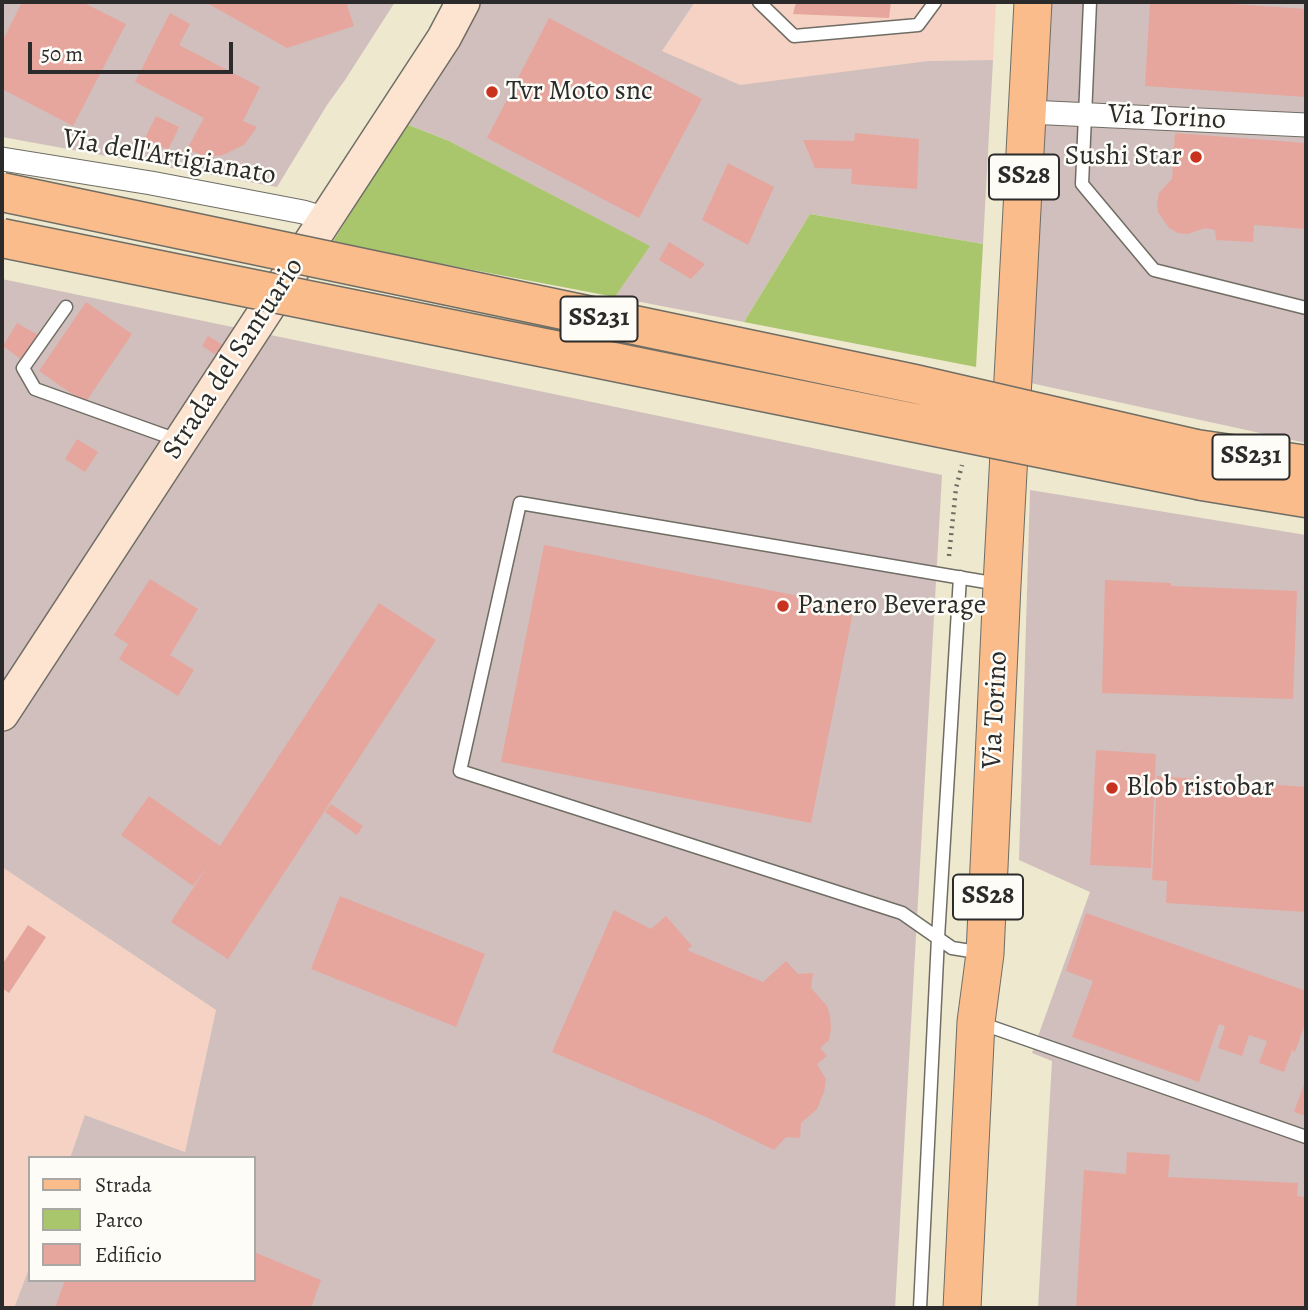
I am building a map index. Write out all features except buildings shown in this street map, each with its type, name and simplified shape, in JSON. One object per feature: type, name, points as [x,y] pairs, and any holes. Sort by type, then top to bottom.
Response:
[{"type":"highway","name":"SS231","points":[[2,192],[915,384],[1306,498]]},
{"type":"highway","name":"SS231","points":[[2,238],[1199,465],[1306,465]]},
{"type":"main road","name":"Via Torino","points":[[962,1308],[976,1022],[985,954],[1034,2]]},
{"type":"street","name":"Strada del Santuario","points":[[2,713],[326,219],[444,37],[463,2]]},
{"type":"street","name":"Via Torino","points":[[1028,112],[1306,125]]},
{"type":"street","name":"Via dell'Artigianato","points":[[2,159],[151,183],[303,212],[326,219]]},
{"type":"lane","points":[[759,2],[794,36],[918,25],[935,2]]},
{"type":"lane","points":[[1090,2],[1082,184],[1154,270],[1306,308]]},
{"type":"lane","points":[[65,307],[23,369],[35,389],[180,442]]},
{"type":"lane","points":[[985,954],[952,948],[902,913],[460,771],[520,503],[1002,584]]},
{"type":"lane","points":[[920,1308],[938,938],[960,577]]},
{"type":"lane","points":[[976,1022],[1306,1137]]},
{"type":"shaded area","points":[[2,2],[395,2],[277,187],[2,137]]},
{"type":"shaded area","points":[[480,2],[695,2],[662,51],[740,85],[928,61],[993,60],[983,244],[810,214],[744,322],[615,297],[649,246],[449,141],[406,124]]},
{"type":"shaded area","points":[[695,2],[996,2],[993,60],[928,61],[740,86],[662,51]]},
{"type":"shaded area","points":[[1043,2],[1306,2],[1306,443],[1026,382]]},
{"type":"shaded area","points":[[2,279],[942,475],[895,1308],[14,1308],[28,1271],[28,1282],[256,1282],[256,1156],[71,1156],[85,1115],[185,1152],[216,1010],[2,867]]},
{"type":"shaded area","points":[[1030,490],[1306,535],[1306,1308],[1038,1308],[1052,1061],[1032,1053],[1090,892],[1019,860]]},
{"type":"shaded area","points":[[2,867],[216,1010],[185,1152],[86,1115],[71,1156],[28,1156],[28,1271],[14,1308],[2,1308]]},
{"type":"green space","points":[[406,124],[449,141],[650,246],[615,297],[332,243]]},
{"type":"green space","points":[[810,214],[983,244],[976,367],[744,322]]},
{"type":"place","name":"Tvr Moto snc","points":[[492,92]]},
{"type":"place","name":"Sushi Star","points":[[1196,157]]},
{"type":"place","name":"Panero Beverage","points":[[783,606]]},
{"type":"place","name":"Blob ristobar","points":[[1112,788]]}]
